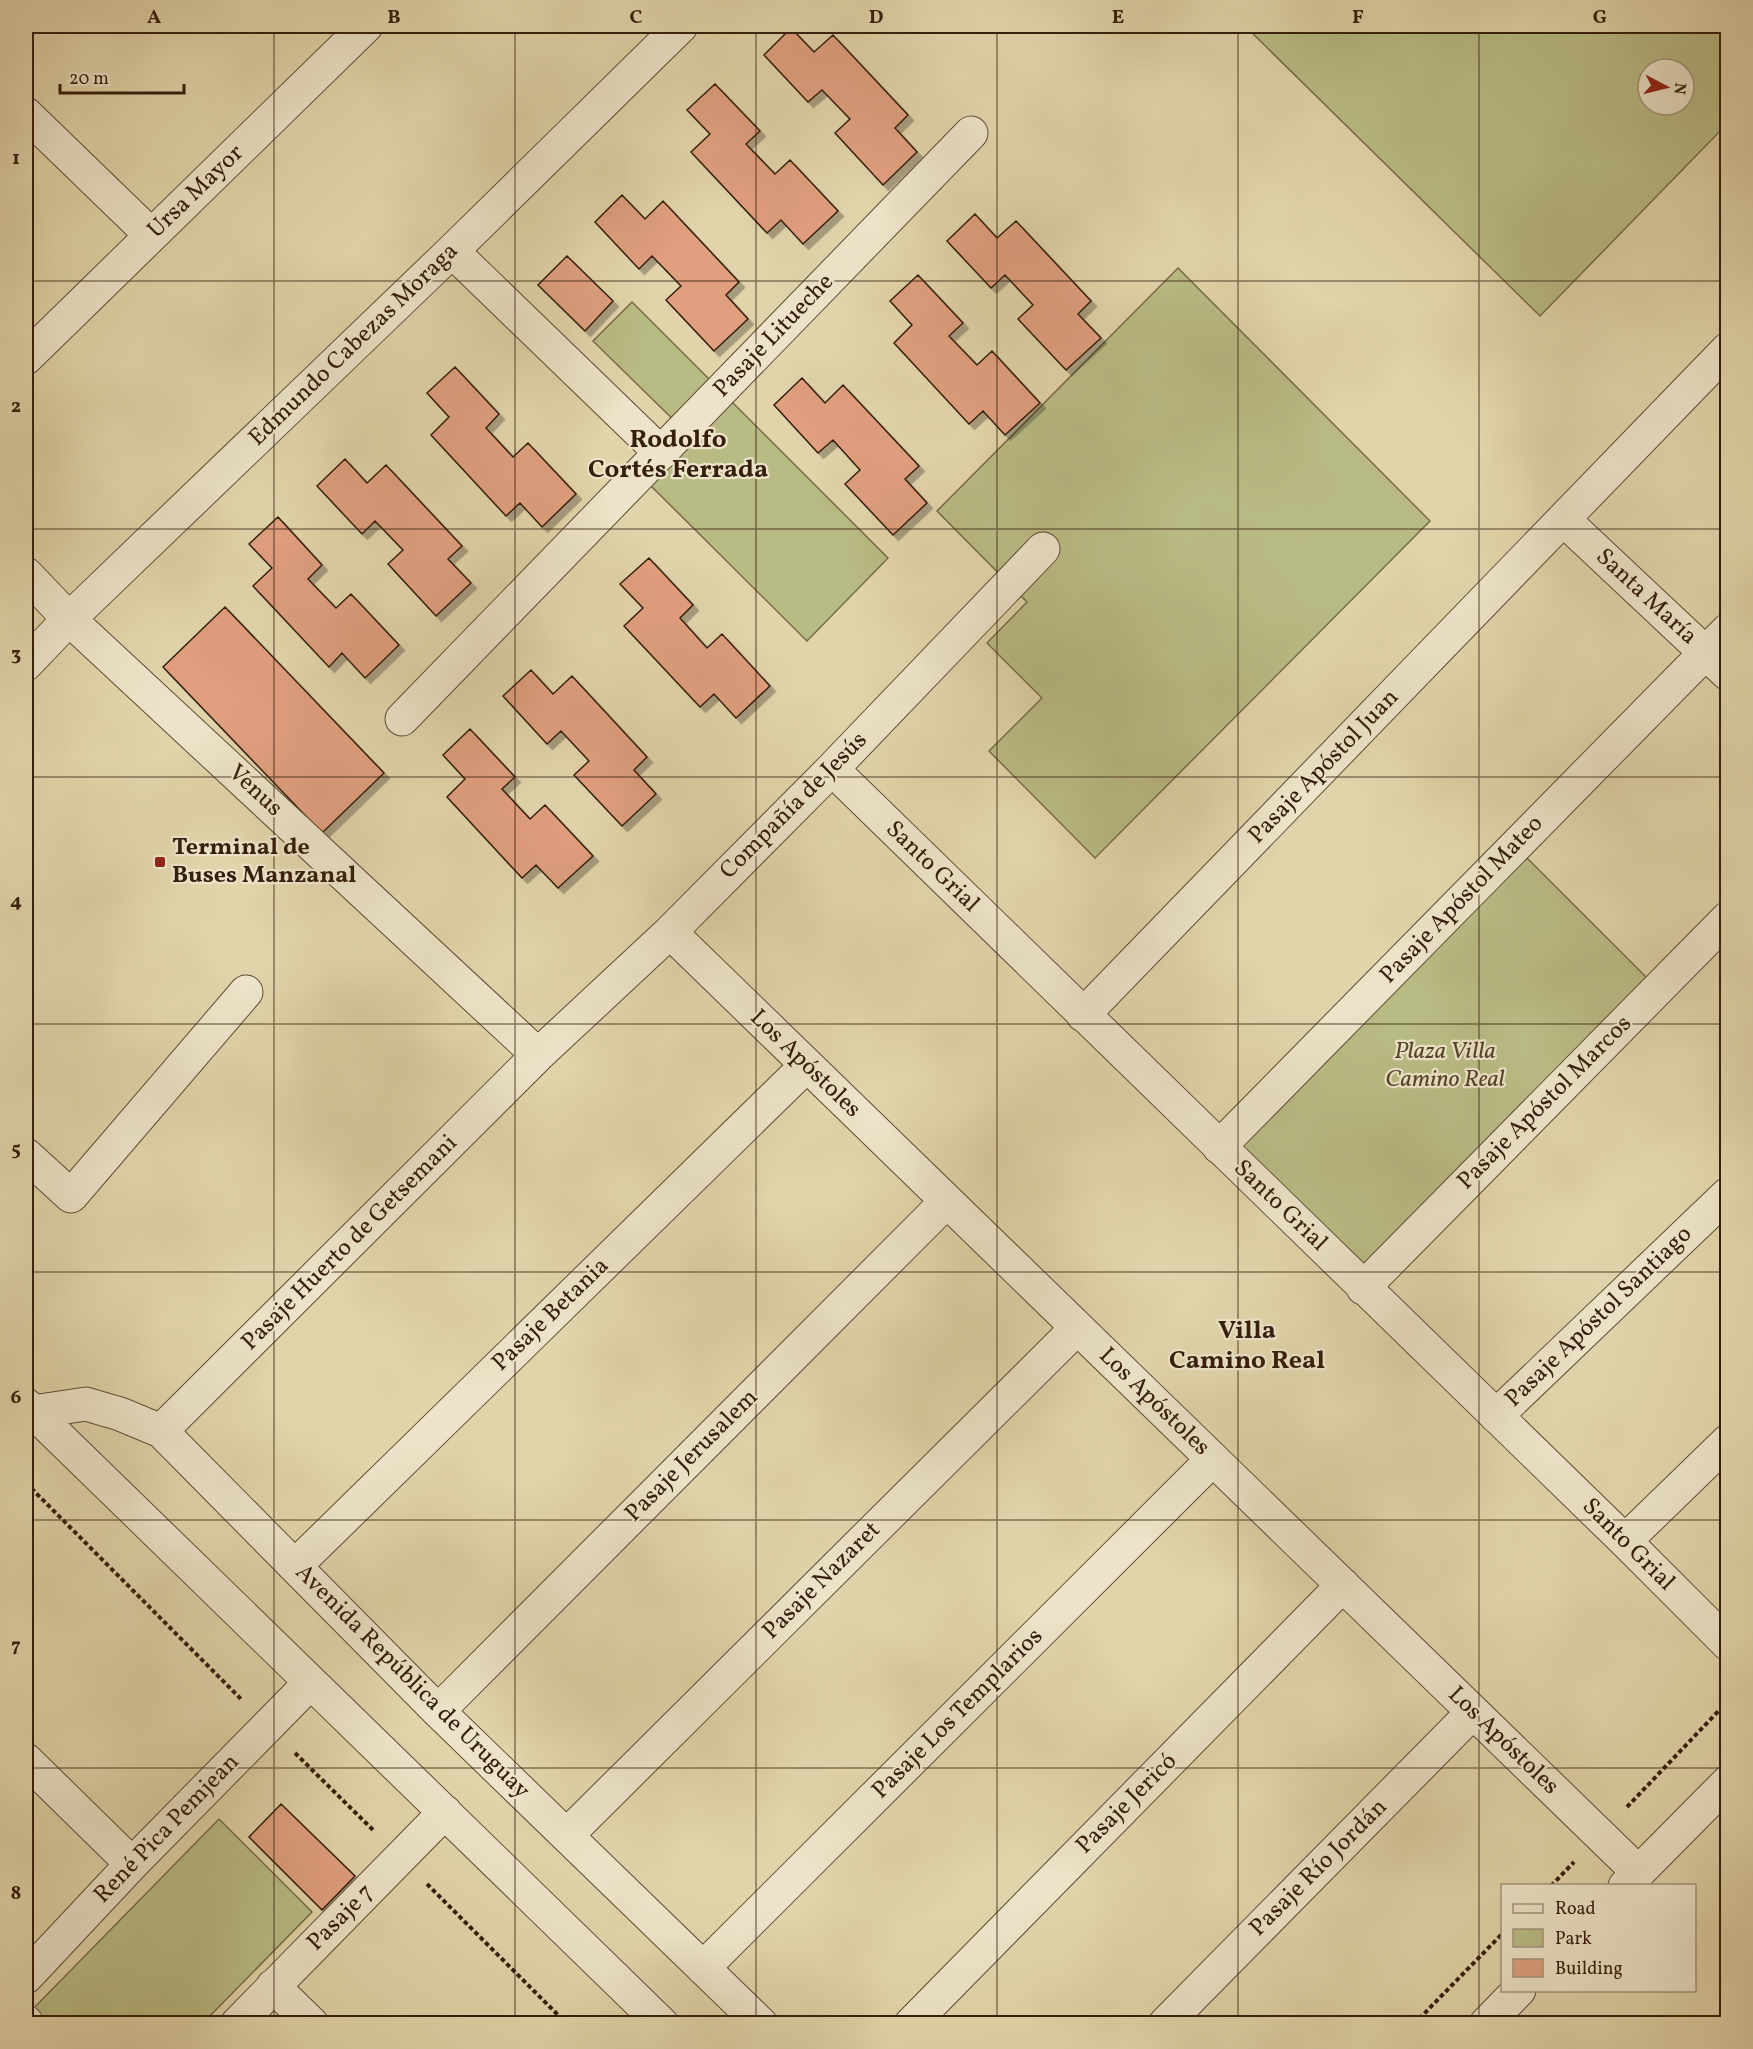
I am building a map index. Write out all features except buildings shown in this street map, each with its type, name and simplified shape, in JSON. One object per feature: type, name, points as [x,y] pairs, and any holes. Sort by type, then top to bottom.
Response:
[{"type":"street","name":"Edmundo Cabezas Moraga","points":[[26,664],[69,619],[452,251],[681,26]]},
{"type":"street","name":"Ursa Mayor","points":[[26,358],[151,236],[348,31]]},
{"type":"street","points":[[26,114],[151,236]]},
{"type":"street","name":"Pasaje Litueche","points":[[402,719],[971,134]]},
{"type":"street","points":[[452,251],[661,453]]},
{"type":"street","name":"Pasaje Apóstol Juan","points":[[1083,1015],[1728,349]]},
{"type":"street","name":"Santa María","points":[[1564,520],[1716,663]]},
{"type":"street","name":"Compañía de Jesús","points":[[538,1055],[670,932],[832,769],[1043,549]]},
{"type":"street","name":"Venus","points":[[26,574],[69,619],[538,1055]]},
{"type":"street","name":"Pasaje Apóstol Mateo","points":[[1220,1147],[1716,663],[1728,630]]},
{"type":"street","name":"Santo Grial","points":[[832,769],[1363,1288],[1625,1540],[1728,1644]]},
{"type":"street","name":"Pasaje Apóstol Marcos","points":[[1363,1288],[1728,918]]},
{"type":"street","name":"Los Apóstoles","points":[[670,932],[1600,1836],[1632,1879]]},
{"type":"street","points":[[26,1155],[71,1196],[246,992]]},
{"type":"street","name":"Pasaje Huerto de Getsemani","points":[[161,1431],[538,1055]]},
{"type":"street","name":"Pasaje Betania","points":[[295,1566],[807,1065]]},
{"type":"street","name":"Pasaje Apóstol Santiago","points":[[1496,1416],[1728,1194]]},
{"type":"street","name":"Pasaje Jerusalem","points":[[438,1711],[947,1201]]},
{"type":"street","name":"Pasaje Nazaret","points":[[567,1835],[1077,1328]]},
{"type":"street","name":"Avenida República de Uruguay","points":[[29,1409],[86,1404],[120,1414],[161,1431],[438,1711],[761,2024]]},
{"type":"street","name":"Avenida República de Uruguay","points":[[29,1409],[662,2024]]},
{"type":"street","points":[[1625,1540],[1728,1441]]},
{"type":"street","name":"Pasaje Los Templarios","points":[[703,1968],[1213,1459]]},
{"type":"street","name":"Pasaje Jericó","points":[[911,2024],[1343,1585]]},
{"type":"street","name":"René Pica Pemjean","points":[[26,1977],[132,1864],[310,1683]]},
{"type":"street","name":"Pasaje Río Jordán","points":[[1165,2024],[1473,1712]]},
{"type":"street","points":[[26,1760],[132,1864]]},
{"type":"street","points":[[1632,1879],[1728,1782]]},
{"type":"street","name":"Pasaje 7","points":[[237,2024],[445,1812]]},
{"type":"street","points":[[273,1986],[312,2024]]},
{"type":"street","points":[[1486,2024],[1517,1992]]},
{"type":"path","points":[[1553,1884],[1728,1701]]},
{"type":"path","points":[[1414,2024],[1501,1936]]},
{"type":"green space","points":[[1245,26],[1727,26],[1727,124],[1540,316]]},
{"type":"green space","points":[[1178,268],[1430,521],[1095,858],[989,751],[1042,698],[987,643],[1027,602],[937,511]]},
{"type":"green space","points":[[632,302],[888,558],[807,641],[650,485],[694,440],[593,341]]},
{"type":"green space","name":"Plaza Villa Camino Real","points":[[1524,855],[1654,985],[1366,1277],[1235,1147]]},
{"type":"green space","points":[[219,1819],[312,1912],[203,2023],[26,2024],[26,2016]]},
{"type":"place","name":"Terminal de Buses Manzanal","points":[[160,862]]},
{"type":"district","name":"Rodolfo Cortés Ferrada","points":[[678,454]]},
{"type":"district","name":"Villa Camino Real","points":[[1247,1346]]}]
